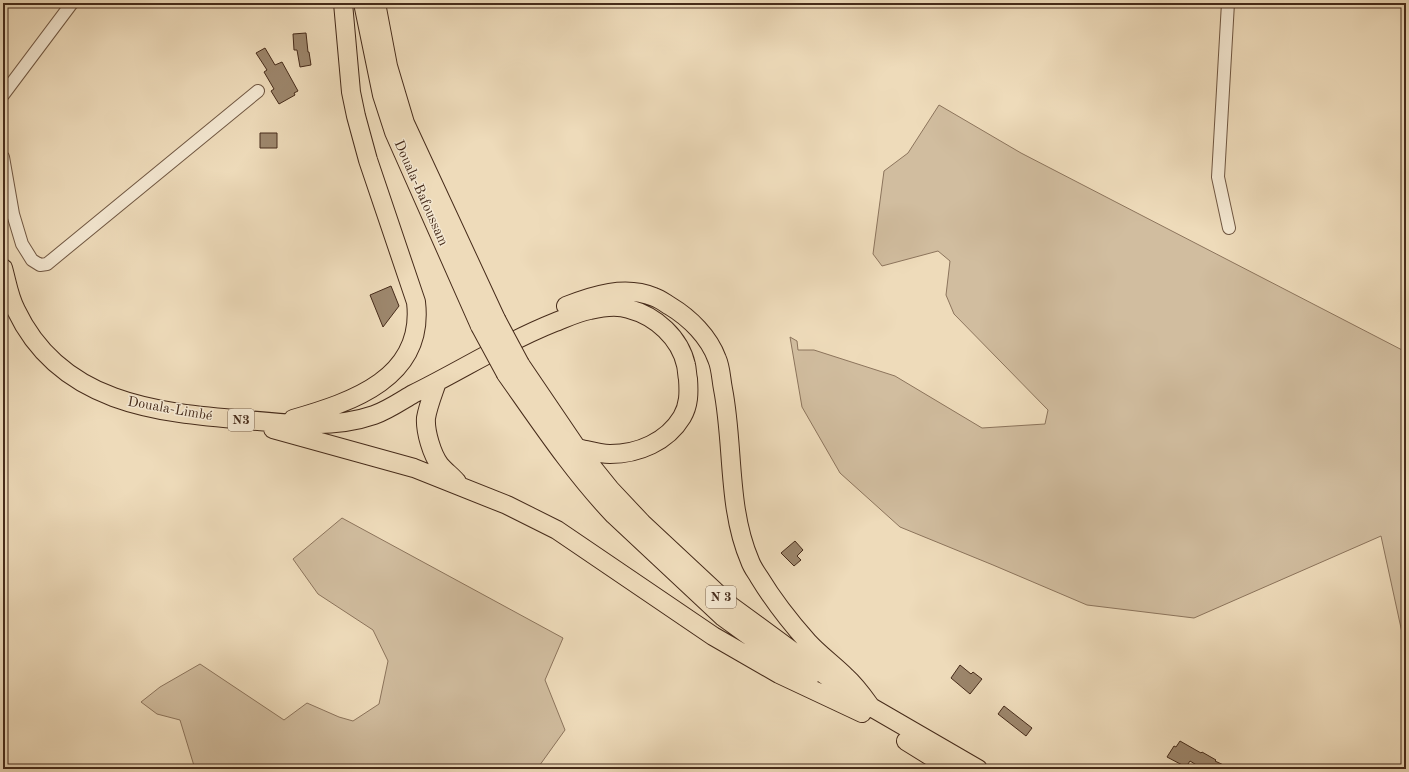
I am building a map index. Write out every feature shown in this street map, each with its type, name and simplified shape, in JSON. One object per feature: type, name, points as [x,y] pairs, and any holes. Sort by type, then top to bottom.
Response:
[{"type":"highway","points":[[282,423],[333,406],[374,387],[390,375],[403,360],[410,347],[415,332],[417,313],[416,302],[368,160],[356,116],[352,92],[343,3]]},
{"type":"highway","name":"Douala-Bafoussam","points":[[363,3],[382,95],[394,132],[488,323],[513,369]]},
{"type":"highway","name":"Douala-Bafoussam","points":[[376,3],[388,66],[405,122],[488,323]]},
{"type":"highway","name":"Douala-Limbé","points":[[3,268],[15,310],[30,334],[50,358],[76,379],[99,392],[123,401],[171,412],[282,423],[333,424],[354,420],[375,414],[528,332]]},
{"type":"highway","points":[[528,332],[548,316],[563,307],[606,293],[624,292],[639,293],[654,297],[677,310],[696,325],[718,360],[727,409],[733,482],[739,527],[750,562],[772,599],[804,637],[860,691],[866,710]]},
{"type":"highway","points":[[528,332],[588,310],[616,307],[628,308],[647,315],[664,328],[678,343],[686,364],[689,390],[688,402],[682,417],[664,438],[641,449],[623,453],[608,454],[576,448]]},
{"type":"highway","name":"N 3","points":[[513,369],[610,489],[642,523],[731,606],[829,678],[866,710],[951,769]]},
{"type":"highway","name":"N 3","points":[[513,369],[546,430],[599,499],[630,532],[723,617],[804,676],[978,769]]},
{"type":"highway","points":[[437,382],[426,420],[429,441],[433,454],[439,464],[461,486]]},
{"type":"highway","points":[[240,420],[414,468],[507,505],[557,530],[712,636],[779,674],[866,710]]},
{"type":"street","points":[[3,95],[72,3]]},
{"type":"street","points":[[1228,3],[1218,177],[1229,228]]},
{"type":"street","points":[[3,157],[13,214],[22,244],[32,260],[40,265],[47,264],[258,91]]},
{"type":"shaded area","points":[[939,105],[1021,153],[1406,352],[1406,651],[1381,536],[1194,618],[1087,605],[900,527],[840,473],[802,407],[790,337],[797,341],[798,350],[814,350],[895,376],[982,428],[1045,424],[1048,410],[954,314],[946,295],[950,261],[938,251],[882,266],[873,254],[884,171],[908,153]]},
{"type":"shaded area","points":[[342,518],[563,638],[545,680],[565,730],[537,769],[195,769],[180,720],[157,714],[141,702],[160,687],[200,664],[284,720],[307,703],[339,717],[353,721],[379,704],[388,661],[373,630],[318,594],[293,559]]},
{"type":"building","points":[[306,33],[311,65],[300,67],[297,50],[294,50],[293,34]]},
{"type":"building","points":[[265,48],[275,65],[282,62],[298,91],[294,93],[295,95],[279,104],[271,91],[274,89],[264,72],[267,70],[256,53]]},
{"type":"building","points":[[260,133],[277,133],[277,148],[260,148]]},
{"type":"building","points":[[391,286],[399,306],[383,327],[370,295]]},
{"type":"building","points":[[795,541],[803,550],[797,556],[801,560],[794,566],[781,553]]},
{"type":"building","points":[[960,665],[971,674],[973,672],[982,679],[970,694],[951,678]]},
{"type":"building","points":[[1004,706],[1032,728],[1026,736],[998,714]]},
{"type":"building","points":[[1180,741],[1232,769],[1203,769],[1190,761],[1186,767],[1167,757],[1174,746],[1176,747]]}]
